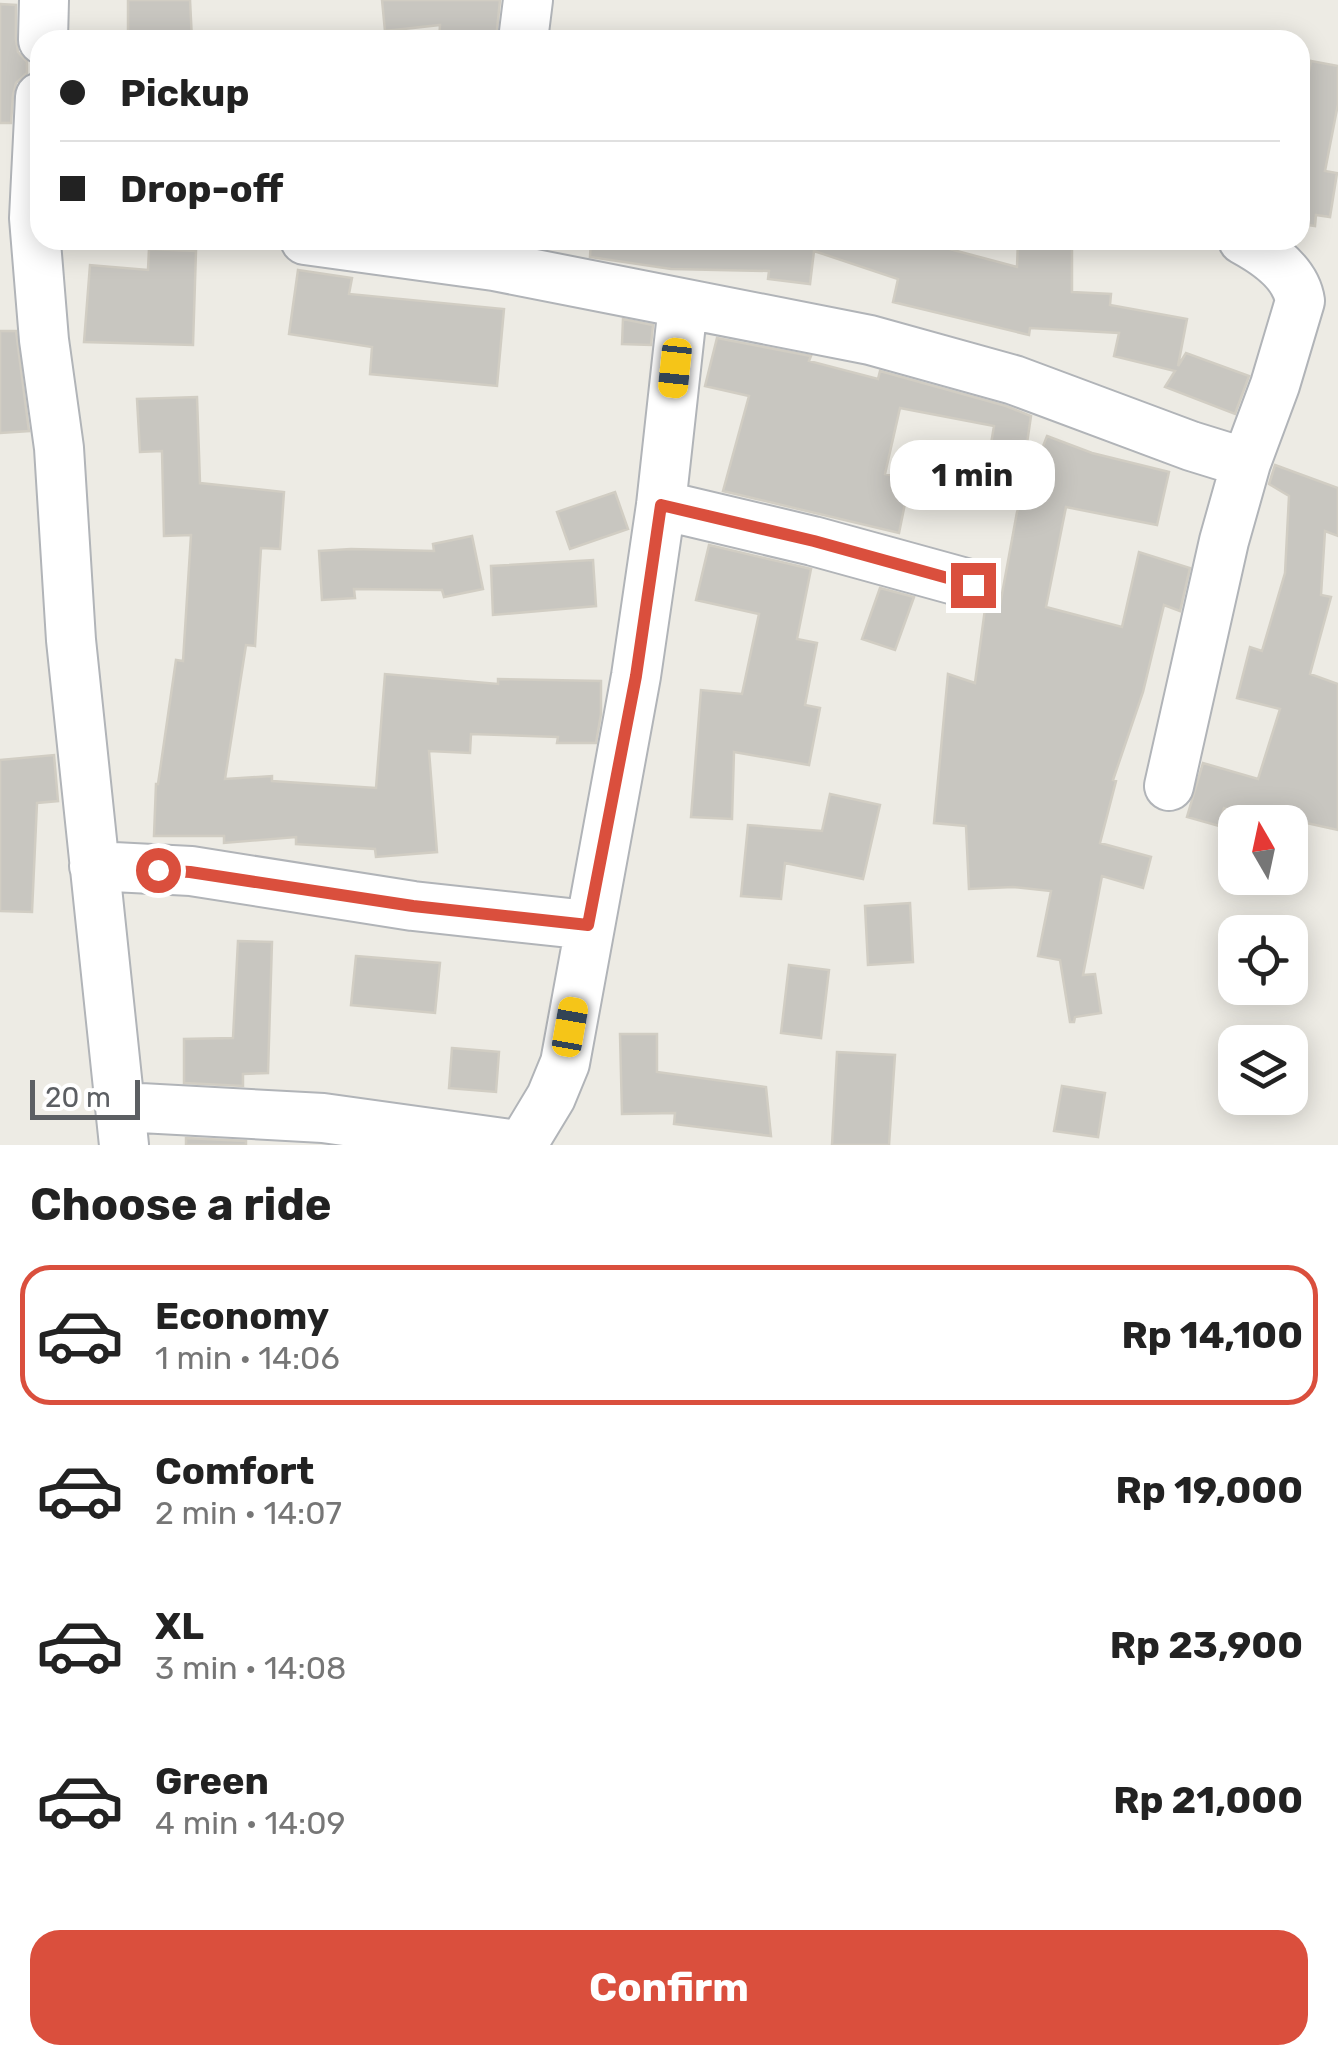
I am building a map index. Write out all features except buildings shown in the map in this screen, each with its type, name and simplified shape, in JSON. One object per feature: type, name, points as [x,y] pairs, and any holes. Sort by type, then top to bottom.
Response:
[{"type":"street","points":[[42,30],[44,0]]},
{"type":"street","points":[[524,30],[528,0]]},
{"type":"street","points":[[39,250],[44,340],[59,448],[72,640],[123,1126],[323,1118],[520,1145],[551,1097],[565,1063],[636,676],[661,505],[682,305]]},
{"type":"street","points":[[451,250],[495,253],[682,305],[870,340],[1014,380],[1246,463]]},
{"type":"street","points":[[1169,786],[1224,541],[1300,302],[1298,288],[1286,270],[1257,250]]},
{"type":"street","points":[[661,505],[814,541],[973,585]]},
{"type":"street","points":[[94,866],[190,872],[413,906],[588,925]]},
{"type":"route","points":[[158,870],[413,906],[588,925],[636,676],[661,505],[814,541],[973,585]]}]
